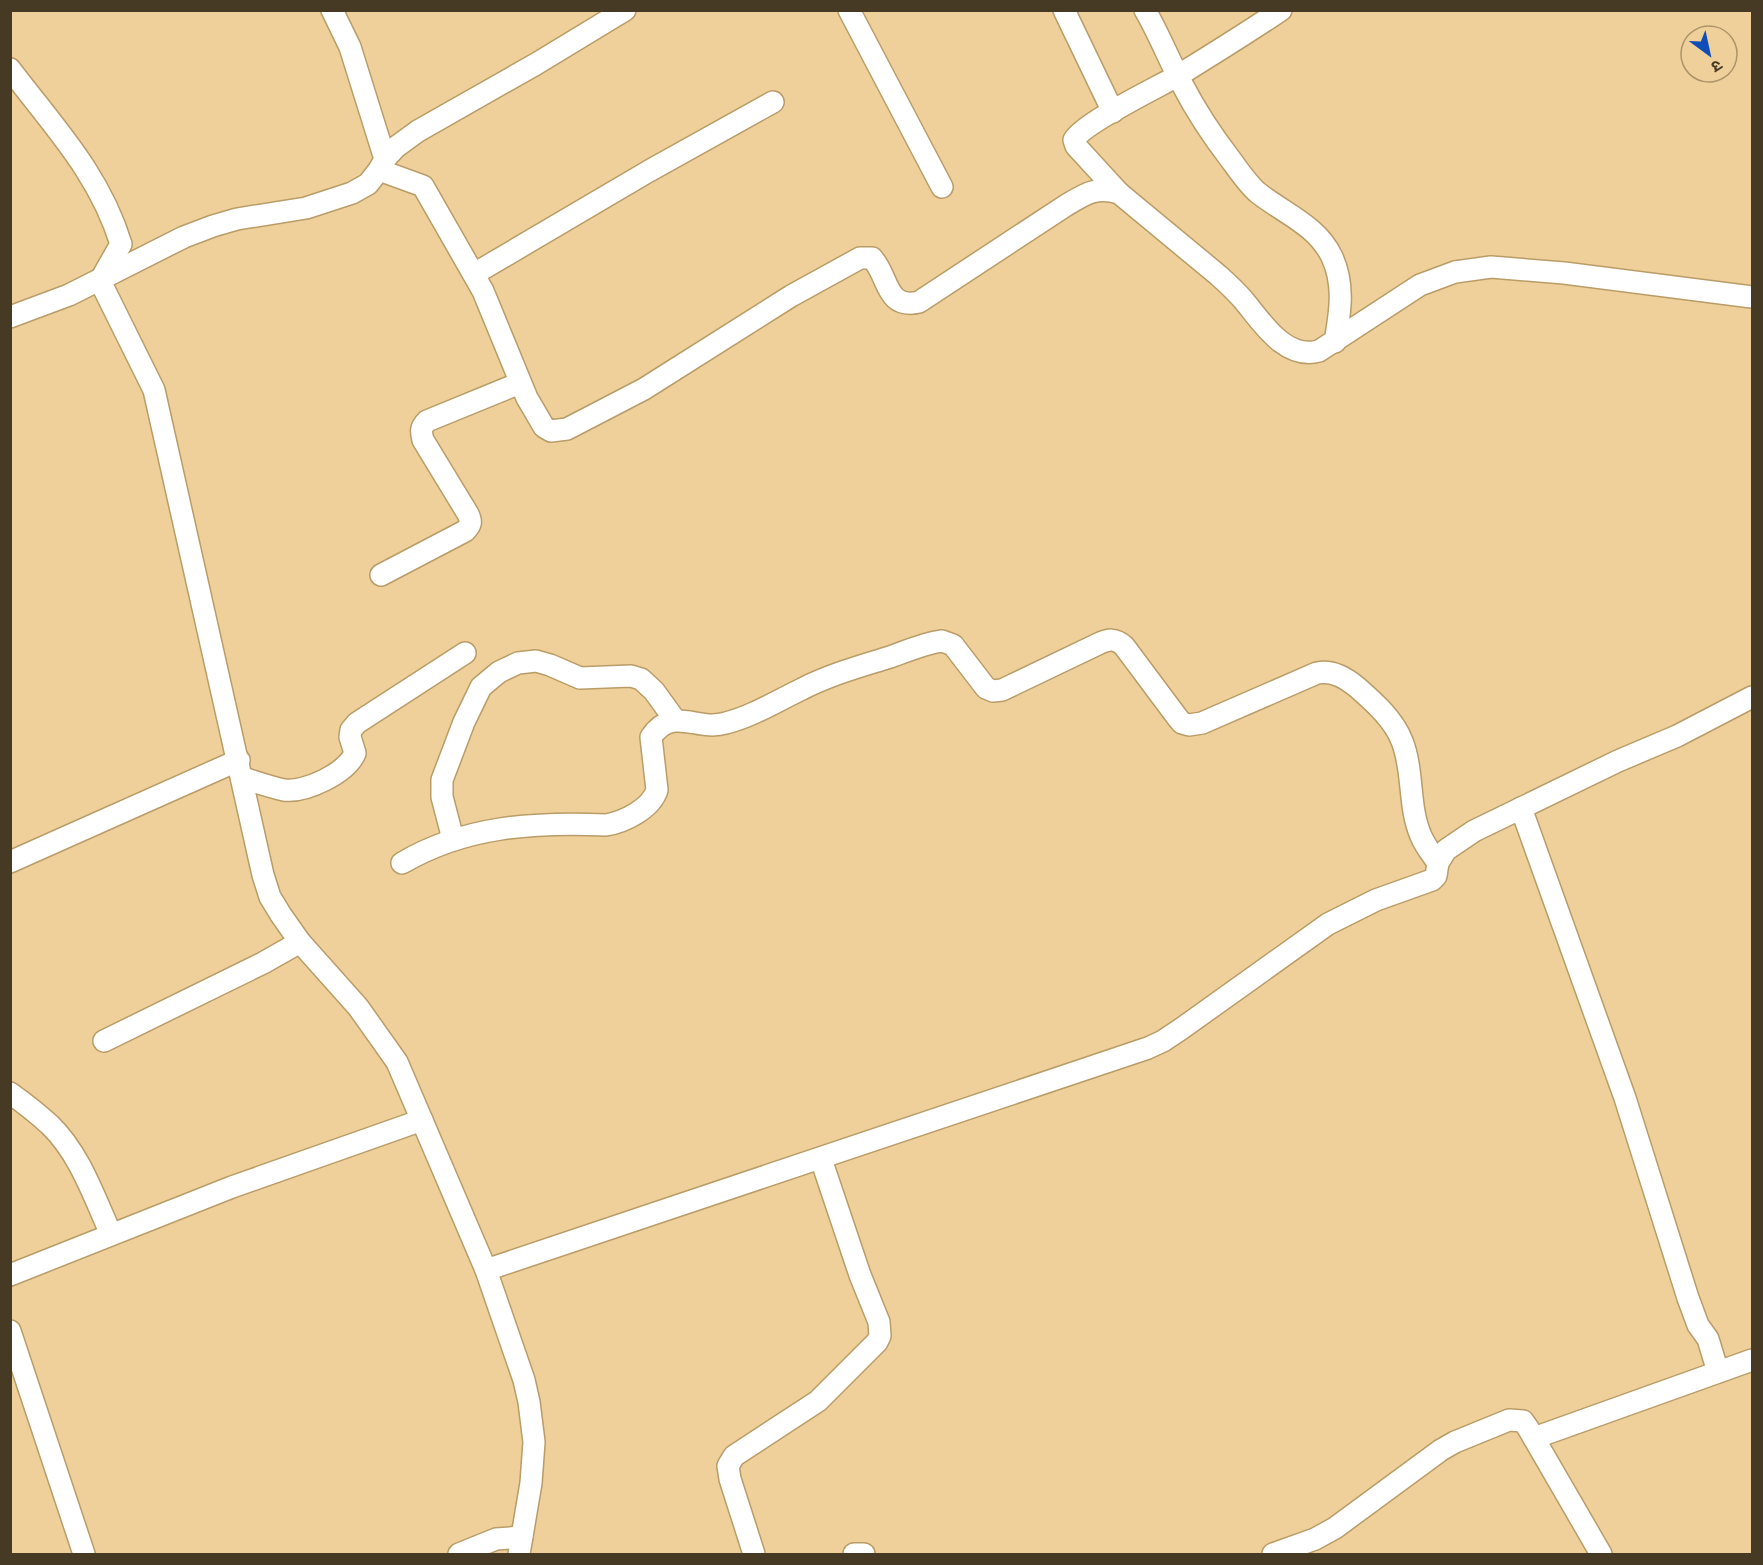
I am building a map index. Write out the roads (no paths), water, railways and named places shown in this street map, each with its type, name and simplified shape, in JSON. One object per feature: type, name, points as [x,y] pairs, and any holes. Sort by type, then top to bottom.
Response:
[{"type":"street","points":[[332,10],[350,47],[382,165],[423,186],[474,274],[495,317],[520,383],[537,418],[544,427],[551,431],[567,429],[644,389],[755,318],[860,258],[872,258],[877,263],[890,290],[899,302],[904,304],[919,302],[1083,195],[1105,189],[1119,193]]},
{"type":"street","points":[[10,317],[100,281],[184,237],[213,226],[237,219],[306,208],[352,193],[368,184],[396,147],[418,130],[536,64],[625,10]]},
{"type":"street","points":[[849,10],[942,187]]},
{"type":"street","points":[[1065,10],[1113,112]]},
{"type":"street","points":[[1145,10],[1188,94],[1230,159],[1257,192],[1308,227],[1327,248],[1338,272],[1340,290],[1341,307],[1335,342]]},
{"type":"street","points":[[1281,10],[1178,75],[1083,129],[1074,140],[1080,152],[1119,193],[1218,275],[1233,289],[1263,326],[1293,350],[1305,353],[1314,352],[1335,342],[1420,285],[1455,272],[1491,267],[1564,273],[1752,297]]},
{"type":"street","points":[[10,69],[89,171],[114,220],[121,244],[100,281]]},
{"type":"street","points":[[474,274],[649,171],[773,102]]},
{"type":"street","points":[[100,281],[154,390],[270,897],[300,942],[377,1032],[397,1062],[486,1270],[524,1380],[530,1402],[534,1442],[531,1483],[521,1546],[507,1537],[459,1554]]},
{"type":"street","points":[[381,575],[465,531],[470,526],[471,521],[468,514],[423,440],[420,432],[422,425],[520,383]]},
{"type":"street","points":[[402,863],[426,850],[467,834],[522,826],[566,823],[606,825],[632,815],[655,797],[657,790],[651,738],[656,730],[675,720],[708,726],[729,723],[830,676],[942,641],[953,645],[981,684],[993,691],[1002,690],[1112,639],[1118,641],[1132,655],[1177,717],[1182,723],[1189,725],[1208,721],[1281,688],[1326,672],[1356,686],[1380,709],[1396,729],[1408,759],[1420,834],[1438,863]]},
{"type":"street","points":[[10,862],[241,769],[285,790],[295,790],[323,781],[353,758],[355,753],[350,737],[351,730],[357,723],[465,653]]},
{"type":"street","points":[[453,839],[442,797],[442,780],[464,722],[481,687],[499,672],[518,663],[536,661],[580,678],[630,675],[641,679],[654,691],[675,720]]},
{"type":"street","points":[[486,1270],[1148,1048],[1163,1041],[1328,924],[1376,900],[1432,880],[1436,876],[1441,855],[1454,843],[1474,831],[1618,761],[1677,736],[1752,697]]},
{"type":"street","points":[[1521,808],[1625,1098],[1688,1298],[1698,1325],[1708,1339],[1718,1372]]},
{"type":"street","points":[[104,1041],[263,963],[300,942]]},
{"type":"street","points":[[10,1093],[50,1126],[64,1142],[89,1185],[111,1234]]},
{"type":"street","points":[[10,1275],[232,1187],[422,1120]]},
{"type":"street","points":[[754,1554],[728,1466],[734,1456],[818,1401],[877,1342],[880,1336],[879,1322],[860,1275],[821,1159]]},
{"type":"street","points":[[10,1331],[84,1554]]},
{"type":"street","points":[[1534,1438],[1752,1360]]},
{"type":"street","points":[[1273,1554],[1315,1539],[1335,1528],[1455,1442],[1499,1423],[1516,1419],[1522,1421],[1534,1438],[1601,1554]]},
{"type":"street","points":[[854,1554],[864,1554]]}]
